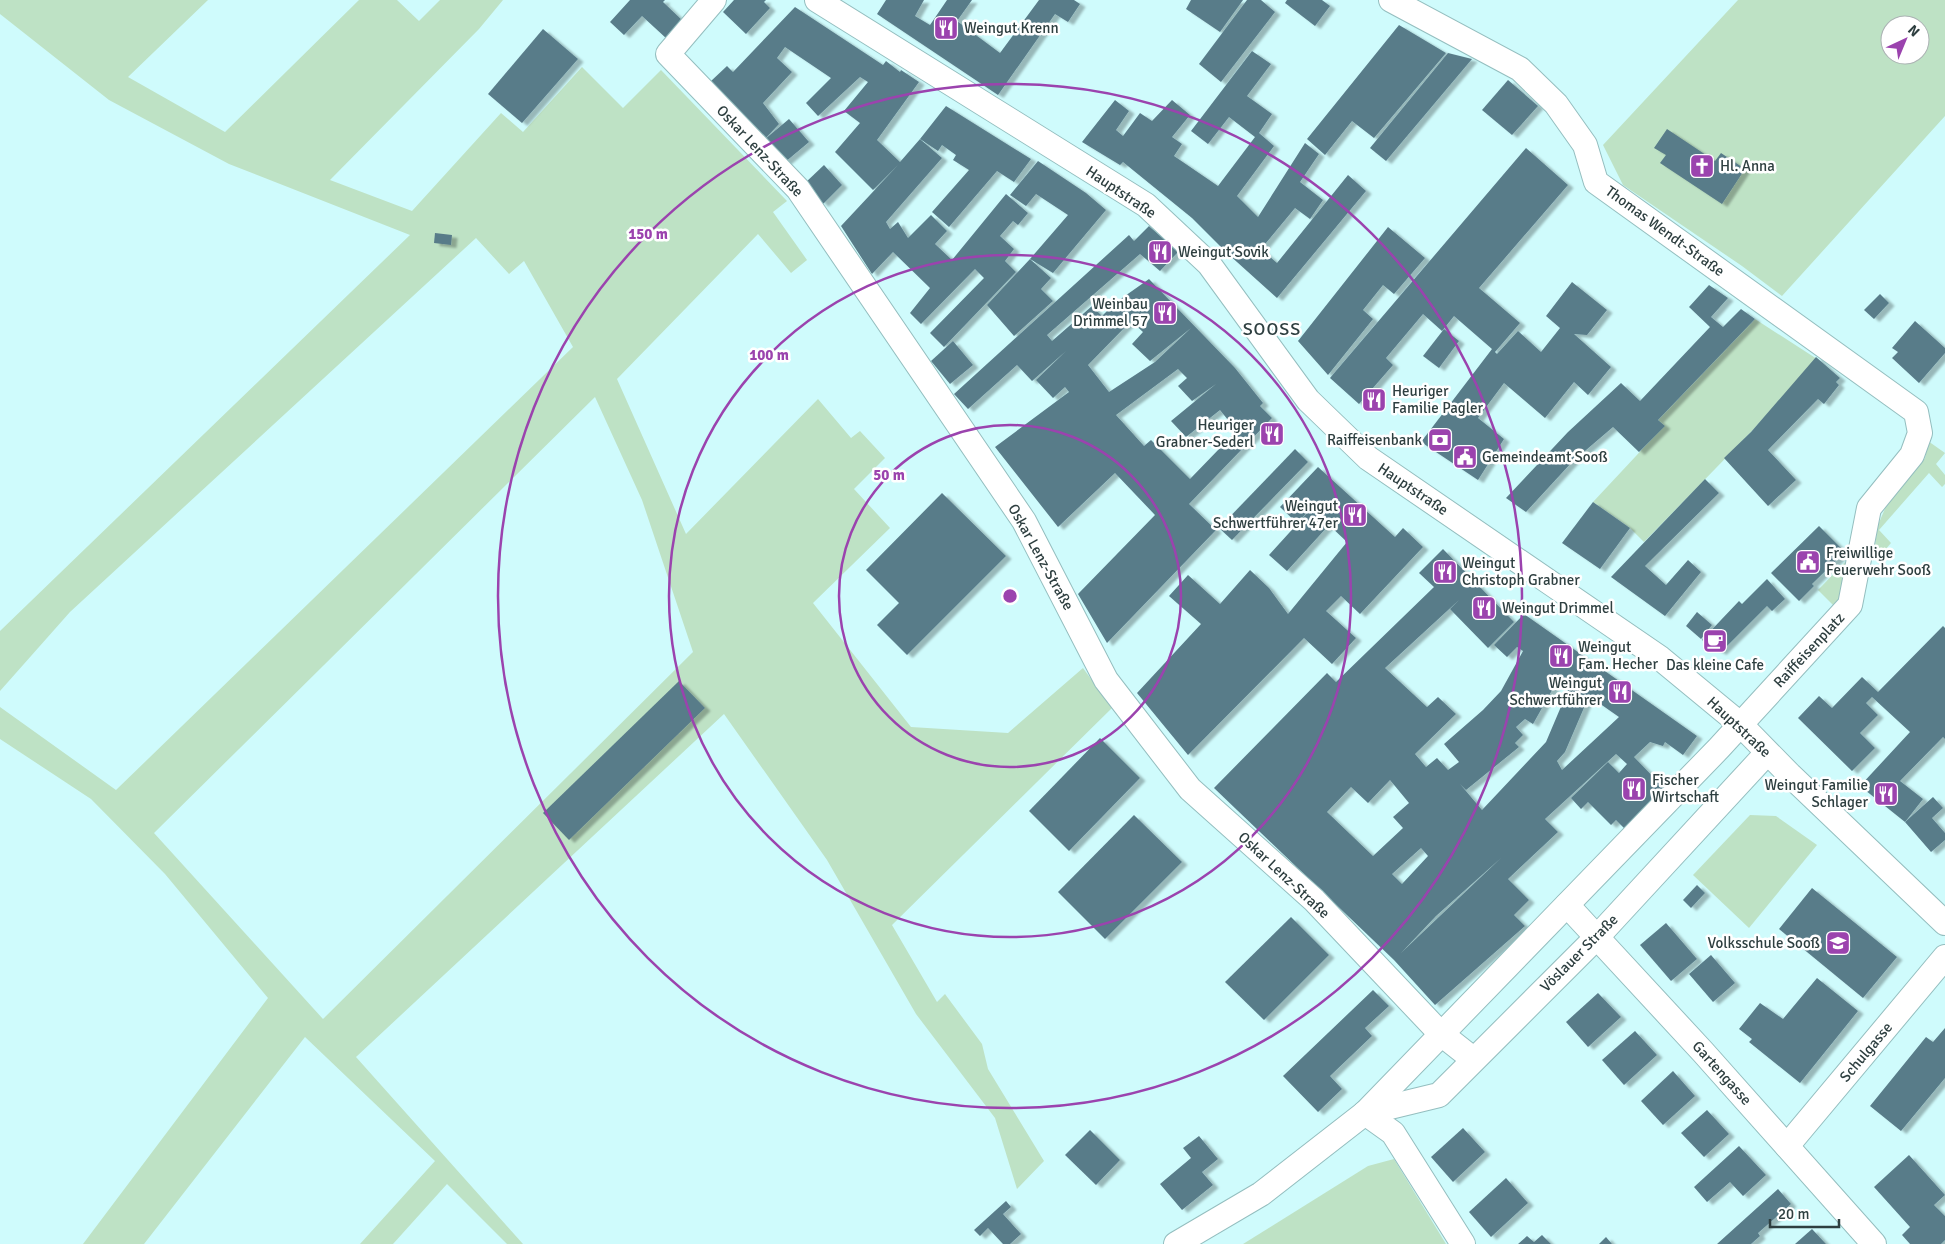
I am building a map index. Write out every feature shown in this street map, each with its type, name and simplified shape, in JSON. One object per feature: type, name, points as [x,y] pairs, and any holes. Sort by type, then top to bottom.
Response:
[{"type":"street","name":"Oskar Lenz-Straße","points":[[714,0],[668,54],[798,189],[1024,521],[1106,680],[1190,789],[1314,900],[1440,1033],[1473,1059]]},
{"type":"street","name":"Hauptstraße","points":[[817,0],[1146,205],[1209,264],[1308,400],[1368,458],[1660,658],[1740,724],[1945,923]]},
{"type":"street","name":"Thomas Wendt-Straße","points":[[1391,0],[1520,69],[1556,104],[1585,144],[1596,182],[1918,422]]},
{"type":"street","name":"Raiffeisenplatz","points":[[1740,724],[1850,605],[1869,508],[1912,456],[1918,422]]},
{"type":"street","name":"Vöslauer Straße","points":[[1176,1244],[1261,1194],[1365,1113],[1440,1033],[1568,904],[1740,724]]},
{"type":"street","name":"Vöslauer Straße","points":[[1365,1113],[1439,1096],[1473,1059],[1598,936],[1768,753]]},
{"type":"street","name":"Gartengasse","points":[[1568,904],[1874,1244]]},
{"type":"street","name":"Schulgasse","points":[[1787,1146],[1945,957]]},
{"type":"street","points":[[1365,1113],[1392,1133],[1463,1244]]},
{"type":"green space","points":[[0,0],[208,0],[128,77],[225,132],[359,0],[397,0],[419,21],[440,0],[503,0],[479,29],[330,180],[412,211],[501,113],[523,132],[582,67],[623,108],[661,70],[787,201],[773,212],[807,260],[791,273],[758,234],[617,379],[686,534],[818,399],[851,438],[860,431],[885,458],[854,489],[890,528],[813,603],[911,727],[1008,733],[1083,668],[1112,708],[892,925],[937,1002],[945,994],[982,1044],[988,1069],[1044,1161],[1017,1189],[995,1118],[916,1014],[827,860],[724,714],[356,1057],[523,1244],[507,1244],[447,1184],[393,1244],[360,1244],[435,1161],[305,1037],[144,1244],[83,1244],[268,998],[165,874],[91,799],[0,739],[0,707],[116,790],[573,347],[524,261],[509,274],[476,238],[70,612],[0,691],[0,631],[410,235],[229,164],[109,100],[0,14]],"holes":[[[595,397],[642,500],[693,652],[323,1019],[154,833]]]},
{"type":"green space","points":[[1738,0],[1945,0],[1945,116],[1782,296],[1742,266],[1623,185],[1603,145]]},
{"type":"green space","points":[[1755,319],[1817,359],[1751,432],[1644,542],[1630,528],[1593,502],[1664,426],[1658,420]]},
{"type":"green space","points":[[1928,441],[1945,453],[1936,464],[1945,475],[1945,484],[1942,487],[1929,473],[1879,530],[1891,543],[1885,550],[1877,550],[1875,545],[1878,525],[1890,497],[1925,458]]},
{"type":"green space","points":[[1851,556],[1839,601],[1834,606],[1818,590]]},
{"type":"green space","points":[[1750,815],[1776,816],[1817,845],[1749,928],[1693,875]]},
{"type":"green space","points":[[1394,1159],[1446,1244],[1243,1244],[1368,1166]]},
{"type":"building","points":[[630,0],[665,0],[663,2],[683,21],[667,39],[642,16],[624,35],[610,22]]},
{"type":"building","points":[[734,0],[766,0],[764,2],[770,8],[746,34],[723,12]]},
{"type":"building","points":[[886,0],[924,0],[915,16],[930,25],[947,0],[972,0],[957,21],[1000,53],[1039,0],[1074,0],[1080,4],[1068,22],[1055,14],[998,95],[877,14]]},
{"type":"building","points":[[1191,0],[1243,0],[1220,32],[1186,9]]},
{"type":"building","points":[[1247,0],[1261,0],[1275,12],[1221,82],[1199,64]]},
{"type":"building","points":[[1287,0],[1322,0],[1330,6],[1315,26],[1285,3]]},
{"type":"building","points":[[795,7],[883,65],[886,61],[900,72],[901,70],[919,82],[877,140],[900,162],[920,139],[942,158],[886,222],[890,229],[898,222],[908,238],[931,215],[947,231],[935,244],[952,260],[1006,194],[1028,213],[1018,225],[1013,221],[1000,236],[1014,249],[1005,261],[1016,272],[944,347],[930,333],[984,278],[975,269],[921,324],[910,313],[930,288],[893,252],[872,274],[841,226],[898,165],[873,190],[835,152],[860,123],[844,111],[868,82],[860,77],[818,116],[806,103],[831,78],[785,47],[777,58],[792,72],[763,103],[779,124],[764,140],[710,82],[727,66],[733,72]]},
{"type":"building","points":[[1399,25],[1446,53],[1374,138],[1352,121],[1325,155],[1307,139]]},
{"type":"building","points":[[543,29],[578,59],[522,123],[488,94]]},
{"type":"building","points":[[1252,51],[1271,64],[1247,96],[1272,114],[1259,133],[1274,146],[1237,196],[1258,217],[1305,143],[1319,154],[1300,182],[1323,200],[1310,219],[1295,208],[1261,249],[1277,263],[1348,175],[1366,191],[1277,298],[1192,218],[1123,162],[1120,165],[1082,142],[1115,100],[1129,111],[1116,130],[1123,136],[1140,113],[1152,121],[1172,100],[1190,115],[1172,137],[1182,144],[1174,156],[1218,186],[1255,137],[1229,117],[1208,144],[1191,131]]},
{"type":"building","points":[[1448,53],[1472,59],[1386,161],[1370,148]]},
{"type":"building","points":[[1508,80],[1538,106],[1512,135],[1482,110]]},
{"type":"building","points":[[946,106],[1031,159],[1014,182],[997,171],[949,227],[932,212],[969,170],[953,160],[956,155],[942,145],[938,151],[920,139]]},
{"type":"building","points":[[789,119],[809,142],[784,163],[764,140]]},
{"type":"building","name":"Hl. Anna","points":[[1667,129],[1715,161],[1721,153],[1745,169],[1722,204],[1660,163],[1666,155],[1654,148]]},
{"type":"building","points":[[1526,148],[1568,185],[1479,288],[1520,323],[1495,352],[1497,354],[1518,331],[1541,352],[1560,328],[1546,316],[1572,282],[1607,310],[1587,335],[1574,334],[1611,367],[1588,395],[1574,382],[1545,418],[1504,383],[1478,418],[1504,439],[1478,480],[1421,442],[1492,349],[1454,316],[1442,331],[1423,314],[1386,358],[1393,365],[1359,404],[1330,378]]},
{"type":"building","points":[[1038,161],[1086,193],[1106,210],[1053,273],[1030,259],[1068,215],[1036,194],[1026,206],[1010,195]]},
{"type":"building","points":[[824,165],[842,185],[823,204],[804,184]]},
{"type":"building","points":[[1149,226],[1178,252],[1160,271],[1140,254],[1047,335],[1052,341],[1092,306],[1102,316],[1115,303],[1149,279],[1235,368],[1263,403],[1260,406],[1272,418],[1189,504],[1216,530],[1107,643],[1078,594],[1155,515],[1115,473],[1058,527],[995,447],[1069,392],[1065,387],[1053,398],[1036,380],[1066,351],[1032,381],[1017,365],[968,409],[954,394],[1129,235],[1134,241]],"holes":[[[1131,321],[1143,332],[1132,344],[1150,361],[1191,328],[1155,362],[1109,392],[1088,365]],[[1178,369],[1187,378],[1178,386],[1192,401],[1216,384],[1171,421],[1186,437],[1220,410],[1236,430],[1249,418],[1190,479],[1151,440],[1144,446],[1116,415]]]},
{"type":"building","points":[[1388,227],[1425,258],[1394,294],[1383,285],[1363,310],[1373,319],[1328,375],[1298,341]]},
{"type":"building","points":[[435,233],[452,235],[451,245],[434,243]]},
{"type":"building","points":[[1030,259],[1051,278],[1041,289],[1053,301],[1014,336],[987,305]]},
{"type":"building","points":[[1709,285],[1728,298],[1711,317],[1723,327],[1741,309],[1755,319],[1658,420],[1665,426],[1639,452],[1613,427],[1572,462],[1526,512],[1506,498],[1568,432],[1621,383],[1640,401],[1710,327],[1689,307]]},
{"type":"building","points":[[1880,294],[1889,303],[1874,319],[1864,310]]},
{"type":"building","points":[[1915,321],[1945,348],[1945,353],[1919,383],[1892,358],[1898,352],[1892,348]]},
{"type":"building","points":[[1444,329],[1459,341],[1439,368],[1423,356]]},
{"type":"building","points":[[953,341],[973,365],[950,384],[931,361]]},
{"type":"building","points":[[1816,357],[1840,378],[1836,382],[1839,385],[1824,404],[1818,399],[1768,450],[1796,480],[1768,506],[1724,458],[1751,432]]},
{"type":"building","points":[[1295,449],[1308,462],[1232,540],[1219,528]]},
{"type":"building","points":[[1318,467],[1395,537],[1403,528],[1423,547],[1360,614],[1341,596],[1326,611],[1356,638],[1332,664],[1304,638],[1188,755],[1137,693],[1201,624],[1169,596],[1188,575],[1220,604],[1250,570],[1269,588],[1288,614],[1347,542],[1329,525],[1287,571],[1269,555],[1319,500],[1297,523],[1280,507]]},
{"type":"building","points":[[1705,479],[1719,493],[1645,566],[1666,585],[1688,560],[1701,572],[1665,616],[1611,577]]},
{"type":"building","points":[[942,493],[1006,556],[907,655],[877,625],[899,603],[866,570]]},
{"type":"building","points":[[1593,502],[1630,528],[1600,569],[1562,543]]},
{"type":"building","name":"Freiwillige Feuerwehr Sooß","points":[[1819,526],[1845,552],[1812,584],[1814,586],[1799,601],[1771,573]]},
{"type":"building","points":[[1443,549],[1514,622],[1488,648],[1450,609],[1459,600],[1385,668],[1427,707],[1438,697],[1456,714],[1415,754],[1426,767],[1437,758],[1448,770],[1459,762],[1444,744],[1483,710],[1501,691],[1523,651],[1517,647],[1507,657],[1494,645],[1524,614],[1697,736],[1683,755],[1665,742],[1663,746],[1650,742],[1634,757],[1665,789],[1625,829],[1616,820],[1611,825],[1588,802],[1581,809],[1571,798],[1608,762],[1619,773],[1627,764],[1616,754],[1545,819],[1558,832],[1508,879],[1529,900],[1514,915],[1525,926],[1435,1005],[1394,960],[1214,788],[1327,673],[1336,682],[1434,587],[1419,573]],"holes":[[[1560,676],[1571,683],[1546,742],[1482,810],[1460,784],[1466,790],[1519,747],[1515,743],[1523,735],[1516,727],[1525,719],[1533,724]],[[1589,696],[1619,717],[1562,770],[1557,761],[1565,752]],[[1390,780],[1409,803],[1393,817],[1403,828],[1373,856],[1327,812],[1351,787],[1368,803]],[[1421,848],[1428,856],[1402,884],[1392,874]],[[1501,858],[1401,953],[1436,916]]]},
{"type":"building","points":[[1767,579],[1785,599],[1772,611],[1767,606],[1721,652],[1702,640],[1739,601],[1742,604]]},
{"type":"building","points":[[1697,612],[1712,625],[1701,639],[1686,626]]},
{"type":"building","points":[[1943,626],[1945,628],[1945,739],[1943,737],[1900,781],[1923,799],[1905,822],[1860,786],[1910,732],[1872,697],[1866,703],[1878,715],[1860,733],[1875,748],[1852,771],[1798,718],[1819,696],[1832,708],[1862,677],[1878,692]]},
{"type":"building","points":[[679,681],[705,708],[569,840],[543,813]]},
{"type":"building","points":[[1100,738],[1140,778],[1069,851],[1029,811]]},
{"type":"building","points":[[1933,797],[1943,808],[1932,818],[1945,833],[1945,840],[1931,852],[1905,822]]},
{"type":"building","points":[[1134,815],[1182,862],[1105,939],[1058,892]]},
{"type":"building","points":[[1697,885],[1705,893],[1691,908],[1683,900]]},
{"type":"building","name":"Volksschule Sooß","points":[[1812,888],[1897,957],[1863,998],[1779,929]]},
{"type":"building","points":[[1291,917],[1329,955],[1264,1020],[1225,982]]},
{"type":"building","points":[[1666,923],[1697,959],[1671,981],[1640,945]]},
{"type":"building","points":[[1711,955],[1735,983],[1713,1002],[1689,974]]},
{"type":"building","points":[[1817,978],[1858,1011],[1800,1083],[1749,1042],[1752,1039],[1739,1029],[1760,1003],[1783,1019]]},
{"type":"building","points":[[1373,990],[1389,1006],[1365,1028],[1372,1036],[1330,1076],[1342,1089],[1318,1112],[1283,1076]]},
{"type":"building","points":[[1598,993],[1621,1017],[1588,1047],[1566,1022]]},
{"type":"building","points":[[1945,1028],[1945,1078],[1901,1131],[1870,1106],[1926,1037],[1933,1042]]},
{"type":"building","points":[[1635,1031],[1657,1055],[1624,1085],[1602,1060]]},
{"type":"building","points":[[1673,1071],[1695,1096],[1663,1125],[1641,1101]]},
{"type":"building","points":[[1707,1110],[1729,1134],[1704,1157],[1681,1133]]},
{"type":"building","points":[[1463,1128],[1485,1152],[1453,1182],[1431,1157]]},
{"type":"building","points":[[1090,1130],[1120,1160],[1096,1185],[1065,1155]]},
{"type":"building","points":[[1199,1136],[1218,1159],[1202,1172],[1213,1185],[1182,1210],[1160,1184],[1191,1158],[1183,1148]]},
{"type":"building","points":[[1739,1146],[1766,1175],[1743,1196],[1730,1182],[1707,1202],[1694,1187]]},
{"type":"building","points":[[1909,1155],[1945,1195],[1934,1205],[1945,1216],[1945,1240],[1941,1244],[1910,1244],[1902,1235],[1910,1227],[1874,1187]]},
{"type":"building","points":[[1506,1178],[1528,1203],[1491,1237],[1469,1212]]},
{"type":"building","points":[[1778,1189],[1791,1204],[1758,1233],[1760,1236],[1751,1244],[1717,1244]]},
{"type":"building","points":[[1006,1201],[1011,1207],[1003,1214],[1021,1234],[1010,1244],[1003,1244],[988,1228],[980,1236],[974,1230]]},
{"type":"building","points":[[1812,1229],[1826,1244],[1795,1244]]},
{"type":"building","points":[[1542,1235],[1551,1244],[1518,1244],[1527,1236],[1534,1242]]},
{"type":"building","points":[[1606,1237],[1612,1244],[1599,1244]]},
{"type":"place","name":"Weingut Krenn","points":[[946,28]]},
{"type":"place","name":"Hl. Anna","points":[[1702,166]]},
{"type":"place","name":"Weingut Sovik","points":[[1160,252]]},
{"type":"place","name":"Weinbau Drimmel 57","points":[[1165,313]]},
{"type":"place","name":"Heuriger Familie Pagler","points":[[1374,400]]},
{"type":"place","name":"Heuriger Grabner-Sederl","points":[[1272,434]]},
{"type":"place","name":"Raiffeisenbank","points":[[1440,440]]},
{"type":"place","name":"Gemeindeamt Sooß","points":[[1465,457]]},
{"type":"place","name":"Weingut Schwertführer 47er","points":[[1355,515]]},
{"type":"place","name":"Freiwillige Feuerwehr Sooß","points":[[1808,562]]},
{"type":"place","name":"Weingut Christoph Grabner","points":[[1445,572]]},
{"type":"place","name":"Weingut Drimmel","points":[[1484,608]]},
{"type":"place","name":"Das kleine Cafe","points":[[1715,641]]},
{"type":"place","name":"Weingut Fam. Hecher","points":[[1561,656]]},
{"type":"place","name":"Weingut Schwertführer","points":[[1620,692]]},
{"type":"place","name":"Fischer Wirtschaft","points":[[1634,789]]},
{"type":"place","name":"Weingut Familie Schlager","points":[[1886,794]]},
{"type":"place","name":"Volksschule Sooß","points":[[1838,943]]},
{"type":"district","name":"SOOSS","points":[[1272,329]]}]
